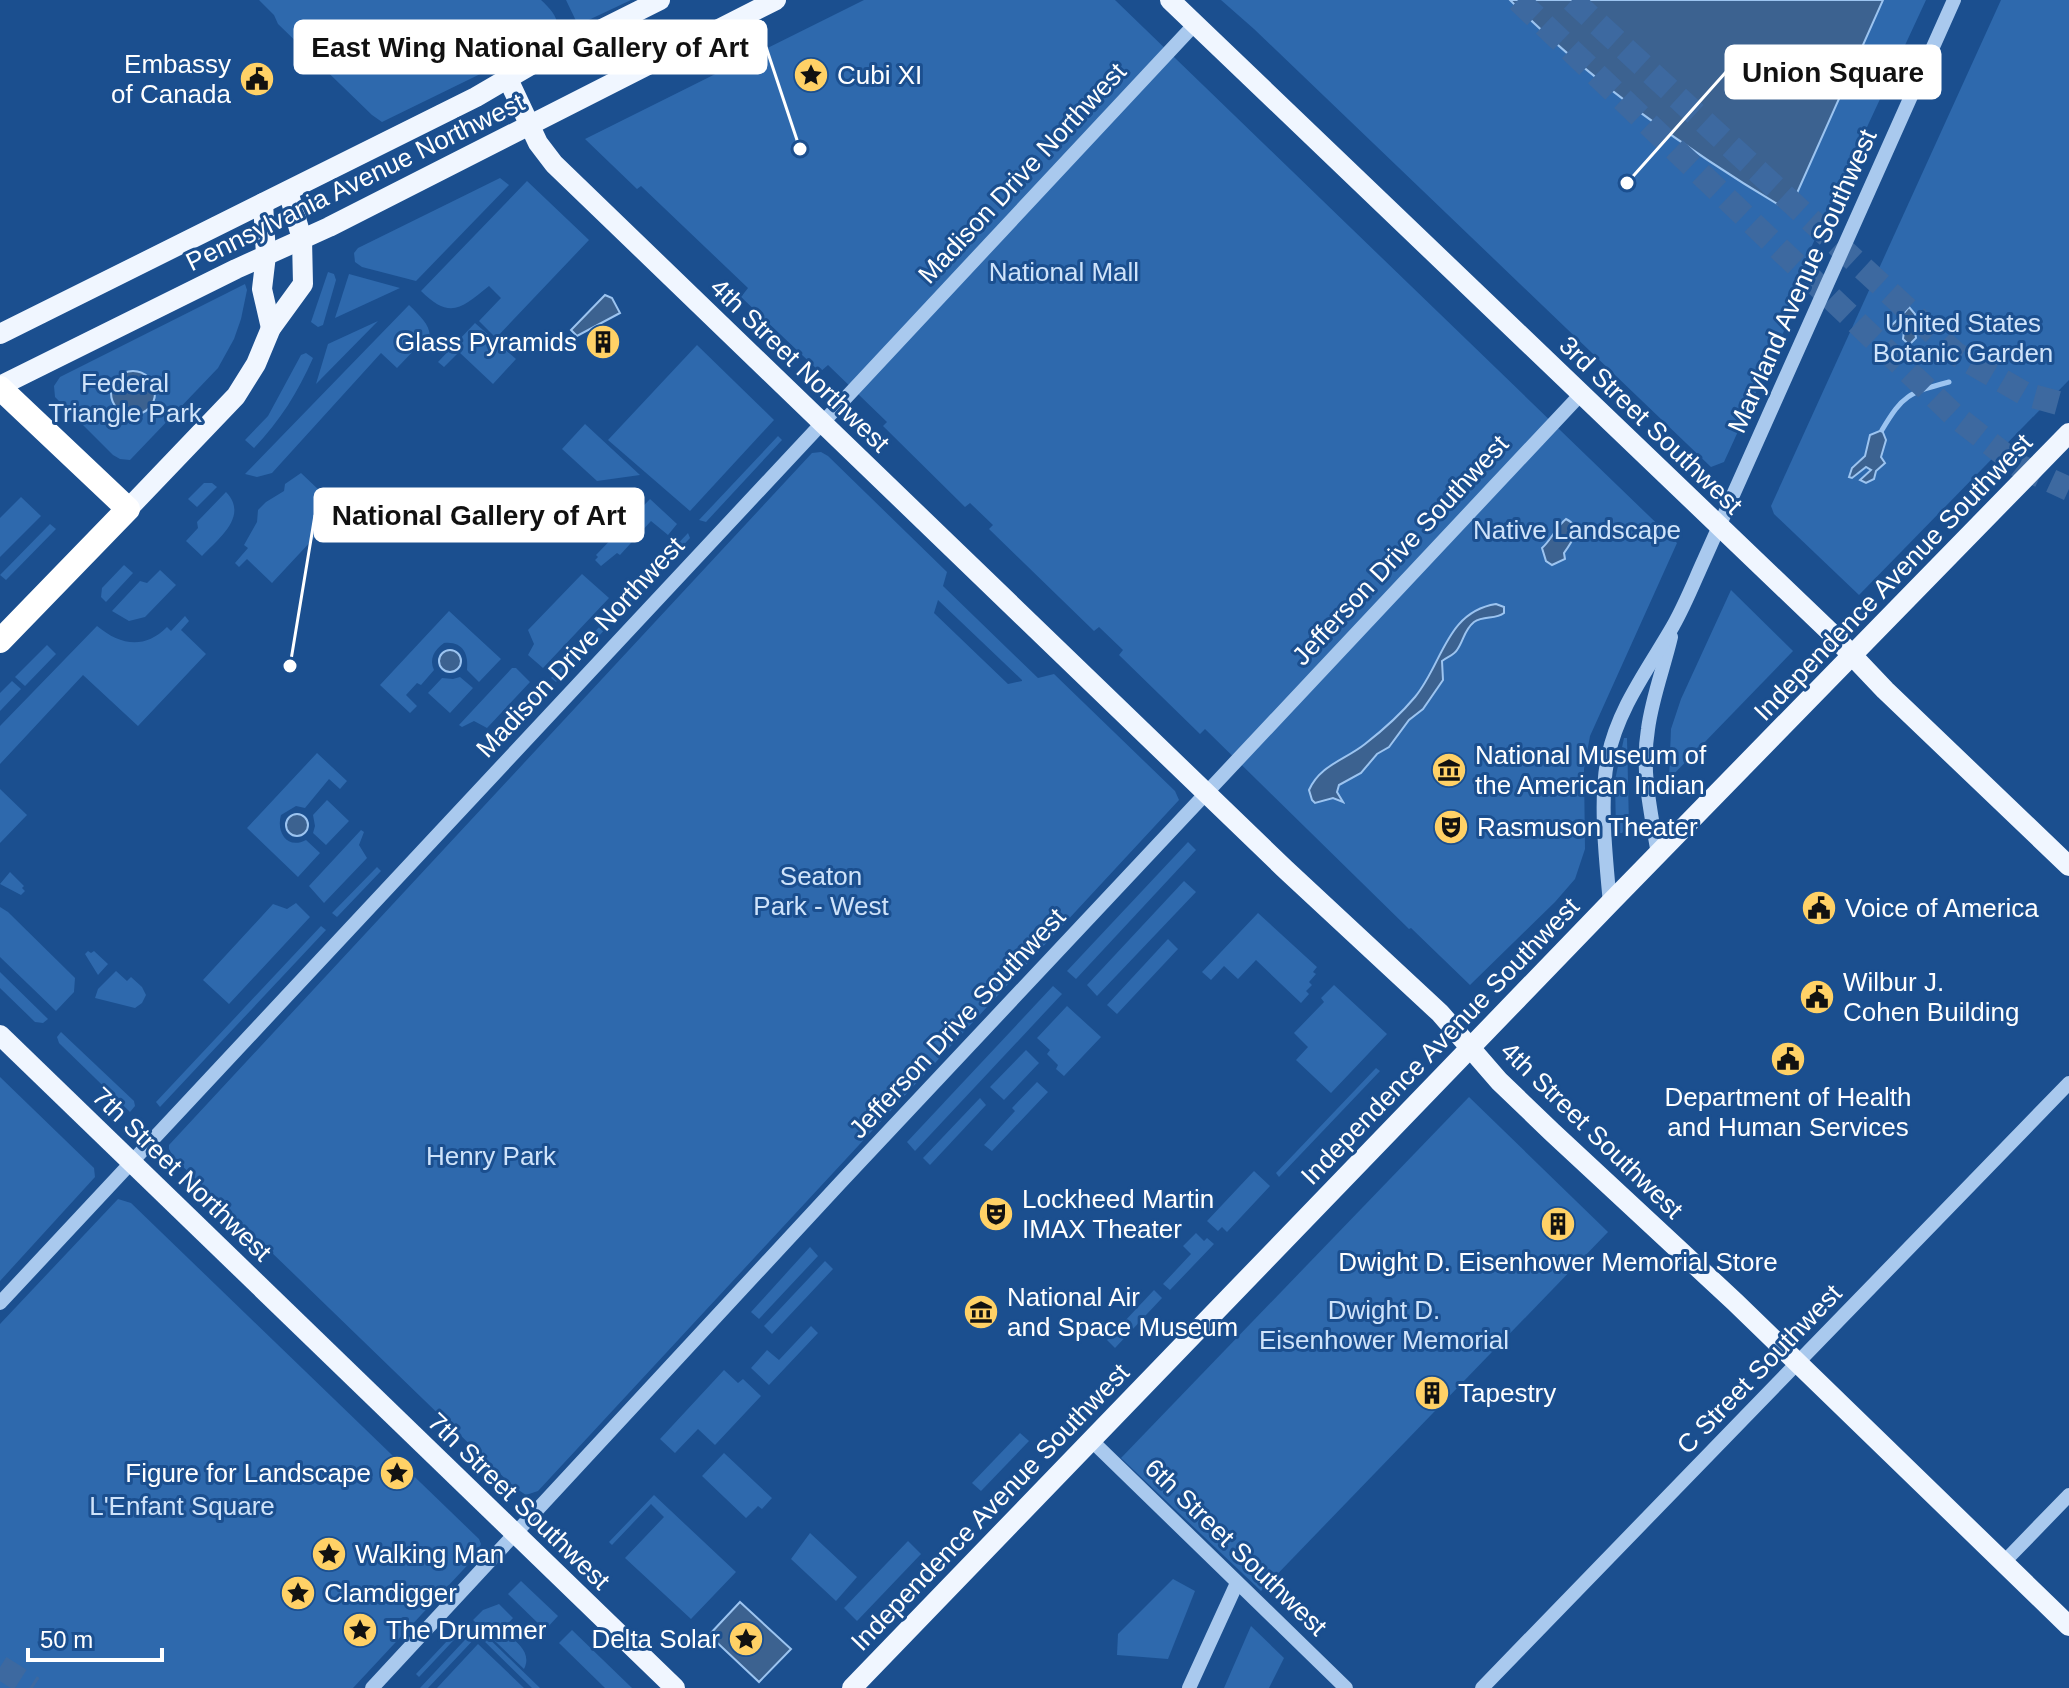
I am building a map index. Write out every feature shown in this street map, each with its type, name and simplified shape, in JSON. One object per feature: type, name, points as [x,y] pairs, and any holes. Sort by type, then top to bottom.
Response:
[{"type":"highway","points":[[0,387],[128,509],[0,641]]},
{"type":"main road","name":"Pennsylvania Avenue Northwest","points":[[0,334],[288,191],[660,0]]},
{"type":"main road","name":"3rd Street Southwest","points":[[1170,0],[2069,866]]},
{"type":"main road","name":"Pennsylvania Avenue Northwest","points":[[0,387],[530,125],[759,4]]},
{"type":"main road","name":"4th Street Northwest","points":[[508,79],[538,143],[554,164],[1080,670]]},
{"type":"main road","points":[[128,509],[236,396],[256,364],[271,328],[303,284],[302,239],[288,191]]},
{"type":"main road","points":[[263,203],[266,255],[262,289],[271,328]]},
{"type":"main road","name":"Independence Avenue Southwest","points":[[852,1688],[1610,903],[2066,441]]},
{"type":"main road","name":"4th Street Southwest","points":[[1080,670],[1440,1013],[1499,1081],[1799,1364],[2069,1626]]},
{"type":"main road","name":"7th Street Northwest","points":[[0,1035],[327,1351]]},
{"type":"main road","name":"7th Street Southwest","points":[[327,1351],[675,1688]]},
{"type":"street","name":"Maryland Avenue Southwest","points":[[1610,903],[1606,848],[1607,760],[1612,740],[1641,677],[1673,625],[1719,527],[1954,0]]},
{"type":"street","name":"Madison Drive Northwest","points":[[0,1303],[1195,24]]},
{"type":"street","name":"Jefferson Drive Southwest","points":[[372,1688],[1581,394]]},
{"type":"street","name":"Maryland Avenue Southwest","points":[[1658,854],[1645,752],[1652,709],[1673,625]]},
{"type":"street","name":"C Street Southwest","points":[[1482,1688],[2069,1083]]},
{"type":"street","name":"6th Street Southwest","points":[[1092,1441],[1346,1688]]},
{"type":"street","points":[[2004,1562],[2069,1495]]},
{"type":"street","points":[[1189,1688],[1237,1583]]},
{"type":"green space","points":[[259,0],[541,0],[554,14],[557,24],[550,40],[382,122],[278,24],[274,15]]},
{"type":"green space","points":[[566,0],[631,0],[578,25]]},
{"type":"green space","name":"National Mall","points":[[864,0],[1115,0],[1677,543],[1590,736],[1584,769],[1585,849],[1575,879],[1470,985],[1205,729],[1200,734],[1119,655],[1123,650],[1099,627],[1094,631],[989,529],[993,525],[970,503],[965,507],[883,426],[887,422],[828,365],[820,372],[741,297],[748,288],[641,186],[637,189],[585,139]]},
{"type":"green space","points":[[1221,0],[1926,0],[1809,252],[1800,296],[1724,462],[1711,467]]},
{"type":"green space","name":"United States Botanic Garden","points":[[2001,0],[2069,0],[2069,380],[1859,595],[1774,514],[1771,506]]},
{"type":"green space","points":[[500,178],[509,185],[416,281],[362,267],[355,262],[354,253],[358,248]]},
{"type":"green space","points":[[527,181],[589,240],[496,338],[479,321],[501,298],[489,286],[456,308],[440,306],[421,291]]},
{"type":"green space","points":[[328,272],[334,274],[336,280],[323,325],[318,327],[311,322]]},
{"type":"green space","points":[[349,274],[400,288],[335,318]]},
{"type":"green space","name":"Federal Triangle Park","points":[[245,284],[247,290],[241,319],[218,368],[130,460],[113,455],[55,397],[54,386],[60,377]]},
{"type":"green space","points":[[409,305],[427,325],[430,337],[425,350],[419,345],[397,368],[381,353],[272,473],[257,477],[245,474]]},
{"type":"green space","points":[[378,321],[316,384],[328,344]]},
{"type":"green space","points":[[475,323],[516,359],[493,384],[459,352],[444,367],[438,362]]},
{"type":"green space","points":[[697,345],[774,420],[690,511],[608,440]]},
{"type":"green space","points":[[306,353],[313,358],[301,383],[288,406],[254,448],[245,440],[268,416],[301,355]]},
{"type":"green space","points":[[585,424],[640,475],[597,481],[562,449]]},
{"type":"green space","points":[[778,436],[782,440],[706,522],[699,520]]},
{"type":"green space","points":[[821,452],[828,456],[947,572],[943,586],[1038,678],[1054,674],[1175,791],[1179,800],[538,1491],[526,1495],[514,1487],[174,1158],[169,1145],[812,453]],"holes":[[[938,600],[1022,680],[1008,684],[934,613]]]},
{"type":"green space","points":[[301,473],[340,510],[272,583],[247,559],[239,567],[235,563],[248,548],[244,545],[257,522],[258,510],[284,491],[285,484]]},
{"type":"green space","points":[[204,483],[217,487],[197,507],[188,499]]},
{"type":"green space","points":[[226,492],[232,501],[233,518],[202,556],[186,541],[198,528],[197,522]]},
{"type":"green space","points":[[21,497],[41,516],[0,557],[0,518]]},
{"type":"green space","points":[[650,499],[677,524],[668,535],[651,521],[620,555],[617,553],[601,566],[595,560],[596,555]]},
{"type":"green space","points":[[50,524],[56,529],[6,580],[0,575]]},
{"type":"green space","points":[[688,533],[690,538],[556,682],[551,678]]},
{"type":"green space","points":[[124,565],[133,573],[106,602],[101,597],[102,588]]},
{"type":"green space","points":[[160,570],[176,585],[145,617],[129,621],[112,611],[140,581],[147,583]]},
{"type":"green space","points":[[582,574],[609,598],[543,668],[528,655],[534,644],[528,630]]},
{"type":"green space","points":[[1731,590],[1793,651],[1669,779],[1671,729],[1681,699]]},
{"type":"green space","points":[[449,611],[501,659],[479,682],[467,670],[463,649],[444,643],[433,655],[434,670],[421,685],[417,683],[406,695],[417,706],[410,713],[380,685]]},
{"type":"green space","points":[[185,616],[189,621],[181,630],[206,654],[138,726],[83,675],[0,764],[0,726],[97,626],[123,641],[141,642],[167,627],[171,631]]},
{"type":"green space","points":[[47,645],[56,654],[25,686],[15,677]]},
{"type":"green space","points":[[512,668],[516,668],[530,682],[487,728],[474,721],[462,727],[459,725]]},
{"type":"green space","points":[[460,677],[473,688],[450,713],[428,693],[442,678]]},
{"type":"green space","points":[[12,681],[21,689],[0,711],[0,693]]},
{"type":"green space","points":[[540,690],[545,695],[501,742],[496,737]]},
{"type":"green space","points":[[1624,738],[1627,738],[1629,826],[1622,833],[1616,833],[1615,780]]},
{"type":"green space","points":[[317,753],[347,781],[340,789],[329,779],[305,808],[296,806],[281,815],[280,827],[284,838],[293,843],[306,840],[320,853],[298,877],[247,828]]},
{"type":"green space","points":[[0,789],[27,815],[0,843]]},
{"type":"green space","points":[[327,800],[349,821],[326,845],[313,833],[313,815]]},
{"type":"green space","points":[[361,830],[364,832],[359,845],[367,858],[324,903],[309,886]]},
{"type":"green space","points":[[1188,842],[1196,850],[1076,979],[1067,971]]},
{"type":"green space","points":[[377,867],[381,871],[337,917],[332,913]]},
{"type":"green space","points":[[10,872],[24,886],[25,891],[21,895],[0,884]]},
{"type":"green space","points":[[1184,881],[1196,892],[1097,996],[1087,985]]},
{"type":"green space","points":[[296,903],[310,917],[229,1004],[203,980],[273,904],[287,909]]},
{"type":"green space","points":[[0,907],[75,978],[74,992],[56,1011],[0,957]]},
{"type":"green space","points":[[1258,913],[1317,967],[1313,972],[1316,974],[1309,982],[1312,985],[1306,991],[1309,994],[1301,1003],[1256,960],[1238,979],[1224,966],[1211,980],[1202,972]]},
{"type":"green space","points":[[321,926],[326,930],[160,1107],[156,1102]]},
{"type":"green space","points":[[1168,939],[1178,949],[1117,1014],[1107,1005]]},
{"type":"green space","points":[[94,951],[108,964],[98,975],[85,954]]},
{"type":"green space","points":[[116,971],[127,981],[131,977],[142,987],[146,995],[135,1008],[95,998],[98,989]]},
{"type":"green space","points":[[0,972],[48,1019],[43,1023],[35,1022],[0,988]]},
{"type":"green space","points":[[1334,985],[1387,1034],[1331,1093],[1296,1060],[1308,1047],[1294,1033],[1324,1002],[1321,998]]},
{"type":"green space","points":[[1053,986],[1062,994],[915,1151],[907,1142]]},
{"type":"green space","points":[[1067,1006],[1101,1037],[1064,1076],[1047,1054],[1050,1050],[1037,1038]]},
{"type":"green space","points":[[61,1032],[134,1101],[135,1106],[130,1112],[59,1043],[57,1037]]},
{"type":"green space","points":[[1026,1050],[1039,1063],[1004,1100],[990,1087]]},
{"type":"green space","points":[[1376,1068],[1380,1071],[1279,1177],[1276,1173]]},
{"type":"green space","points":[[0,1077],[94,1168],[95,1177],[0,1281]]},
{"type":"green space","points":[[1037,1082],[1048,1092],[992,1151],[984,1145]]},
{"type":"green space","name":"Dwight D. Eisenhower Memorial","points":[[1469,1097],[1608,1232],[1261,1591],[1121,1458]]},
{"type":"green space","points":[[980,1098],[986,1105],[930,1165],[923,1158]]},
{"type":"green space","points":[[1254,1171],[1270,1186],[1227,1232],[1222,1227],[1218,1231],[1207,1221]]},
{"type":"green space","name":"L'Enfant Square","points":[[118,1199],[131,1203],[479,1539],[481,1544],[476,1556],[353,1688],[0,1688],[0,1324]]},
{"type":"green space","points":[[1196,1233],[1204,1241],[1207,1238],[1214,1244],[1170,1290],[1163,1284],[1191,1254],[1183,1246]]},
{"type":"green space","points":[[810,1247],[818,1256],[759,1319],[751,1312]]},
{"type":"green space","points":[[825,1261],[833,1269],[772,1334],[764,1326]]},
{"type":"green space","points":[[1154,1290],[1162,1298],[1115,1348],[1107,1340]]},
{"type":"green space","points":[[811,1326],[818,1333],[769,1385],[751,1368],[767,1350],[779,1360]]},
{"type":"green space","points":[[724,1370],[738,1383],[743,1379],[761,1396],[715,1445],[698,1429],[675,1453],[660,1439]]},
{"type":"green space","points":[[1020,1433],[1029,1441],[981,1491],[972,1483]]},
{"type":"green space","points":[[724,1453],[772,1498],[762,1509],[758,1506],[746,1518],[702,1476]]},
{"type":"green space","points":[[654,1495],[736,1572],[691,1619],[625,1558],[664,1517],[651,1504],[612,1545],[609,1542]]},
{"type":"green space","points":[[810,1533],[857,1577],[836,1601],[791,1559]]},
{"type":"green space","points":[[908,1541],[921,1554],[857,1621],[844,1608]]},
{"type":"green space","points":[[1173,1579],[1195,1591],[1168,1659],[1117,1655],[1118,1634]]},
{"type":"green space","points":[[521,1581],[558,1616],[545,1630],[508,1594]]},
{"type":"green space","points":[[499,1604],[513,1618],[503,1629],[524,1652],[524,1669],[473,1620],[483,1610]]},
{"type":"green space","points":[[464,1623],[467,1626],[419,1677],[416,1674]]},
{"type":"green space","points":[[1251,1626],[1284,1658],[1269,1688],[1224,1688]]},
{"type":"green space","points":[[477,1627],[540,1688],[532,1688],[478,1635],[428,1688],[420,1688]]},
{"type":"green space","points":[[572,1630],[632,1688],[605,1688],[559,1643]]},
{"type":"green space","points":[[478,1644],[524,1688],[437,1688]]},
{"type":"shaded area","points":[[1510,0],[1883,0],[1789,211],[1714,165],[1608,88]]},
{"type":"shaded area","points":[[605,295],[612,298],[620,313],[577,336],[571,330]]},
{"type":"shaded area","points":[[1909,307],[1915,314],[1915,320],[1921,319],[1928,326],[1922,332],[1915,331],[1916,338],[1909,345],[1903,339],[1904,331],[1897,332],[1891,326],[1897,320],[1904,321],[1903,314]]},
{"type":"shaded area","points":[[133,371],[148,378],[155,393],[148,408],[133,415],[118,408],[111,393],[118,378]]},
{"type":"shaded area","points":[[1882,430],[1886,440],[1881,457],[1885,463],[1876,471],[1874,479],[1866,483],[1860,480],[1871,470],[1866,467],[1849,477],[1852,468],[1865,456],[1870,435]]},
{"type":"shaded area","points":[[1566,519],[1574,526],[1574,535],[1564,553],[1565,559],[1552,565],[1546,561],[1542,548]]},
{"type":"shaded area","points":[[1496,604],[1504,607],[1504,613],[1474,622],[1456,652],[1442,661],[1443,680],[1423,709],[1409,720],[1389,747],[1377,754],[1361,773],[1339,785],[1337,792],[1343,802],[1333,798],[1315,803],[1309,790],[1320,775],[1365,744],[1415,697],[1447,641],[1466,617]]},
{"type":"shaded area","points":[[446,650],[454,650],[461,661],[454,672],[446,672],[439,665],[439,657]]},
{"type":"shaded area","points":[[293,814],[301,814],[308,825],[301,836],[293,836],[286,829],[286,821]]},
{"type":"shaded area","points":[[740,1602],[791,1649],[759,1682],[709,1635]]},
{"type":"waterway","points":[[1882,430],[1908,397],[1949,382]]},
{"type":"tunnel","points":[[1518,0],[1955,416],[2019,466],[2069,489]]},
{"type":"tunnel","points":[[1572,0],[1956,354],[2025,394],[2069,406]]},
{"type":"tunnel","points":[[0,1667],[33,1688]]},
{"type":"place","name":"Cubi XI","points":[[811,75]]},
{"type":"place","name":"Embassy of Canada","points":[[257,79]]},
{"type":"place","name":"East Wing National Gallery of Art","points":[[800,149]]},
{"type":"place","name":"Union Square","points":[[1627,183]]},
{"type":"place","name":"Glass Pyramids","points":[[603,342]]},
{"type":"place","name":"National Gallery of Art","points":[[290,666]]},
{"type":"place","name":"National Museum of the American Indian","points":[[1449,770]]},
{"type":"place","name":"Rasmuson Theater","points":[[1451,827]]},
{"type":"place","name":"Voice of America","points":[[1819,908]]},
{"type":"place","name":"Wilbur J. Cohen Building","points":[[1817,997]]},
{"type":"place","name":"Department of Health and Human Services","points":[[1788,1059]]},
{"type":"place","name":"Lockheed Martin IMAX Theater","points":[[996,1214]]},
{"type":"place","name":"Dwight D. Eisenhower Memorial Store","points":[[1558,1224]]},
{"type":"place","name":"National Air and Space Museum","points":[[981,1312]]},
{"type":"place","name":"Tapestry","points":[[1432,1393]]},
{"type":"place","name":"Figure for Landscape","points":[[397,1473]]},
{"type":"place","name":"Walking Man","points":[[329,1554]]},
{"type":"place","name":"Clamdigger","points":[[298,1593]]},
{"type":"place","name":"The Drummer","points":[[360,1630]]},
{"type":"place","name":"Delta Solar","points":[[746,1639]]},
{"type":"park label","name":"Native Landscape","points":[[1577,530]]},
{"type":"park label","name":"Seaton Park - West","points":[[821,891]]},
{"type":"park label","name":"Henry Park","points":[[491,1156]]}]
